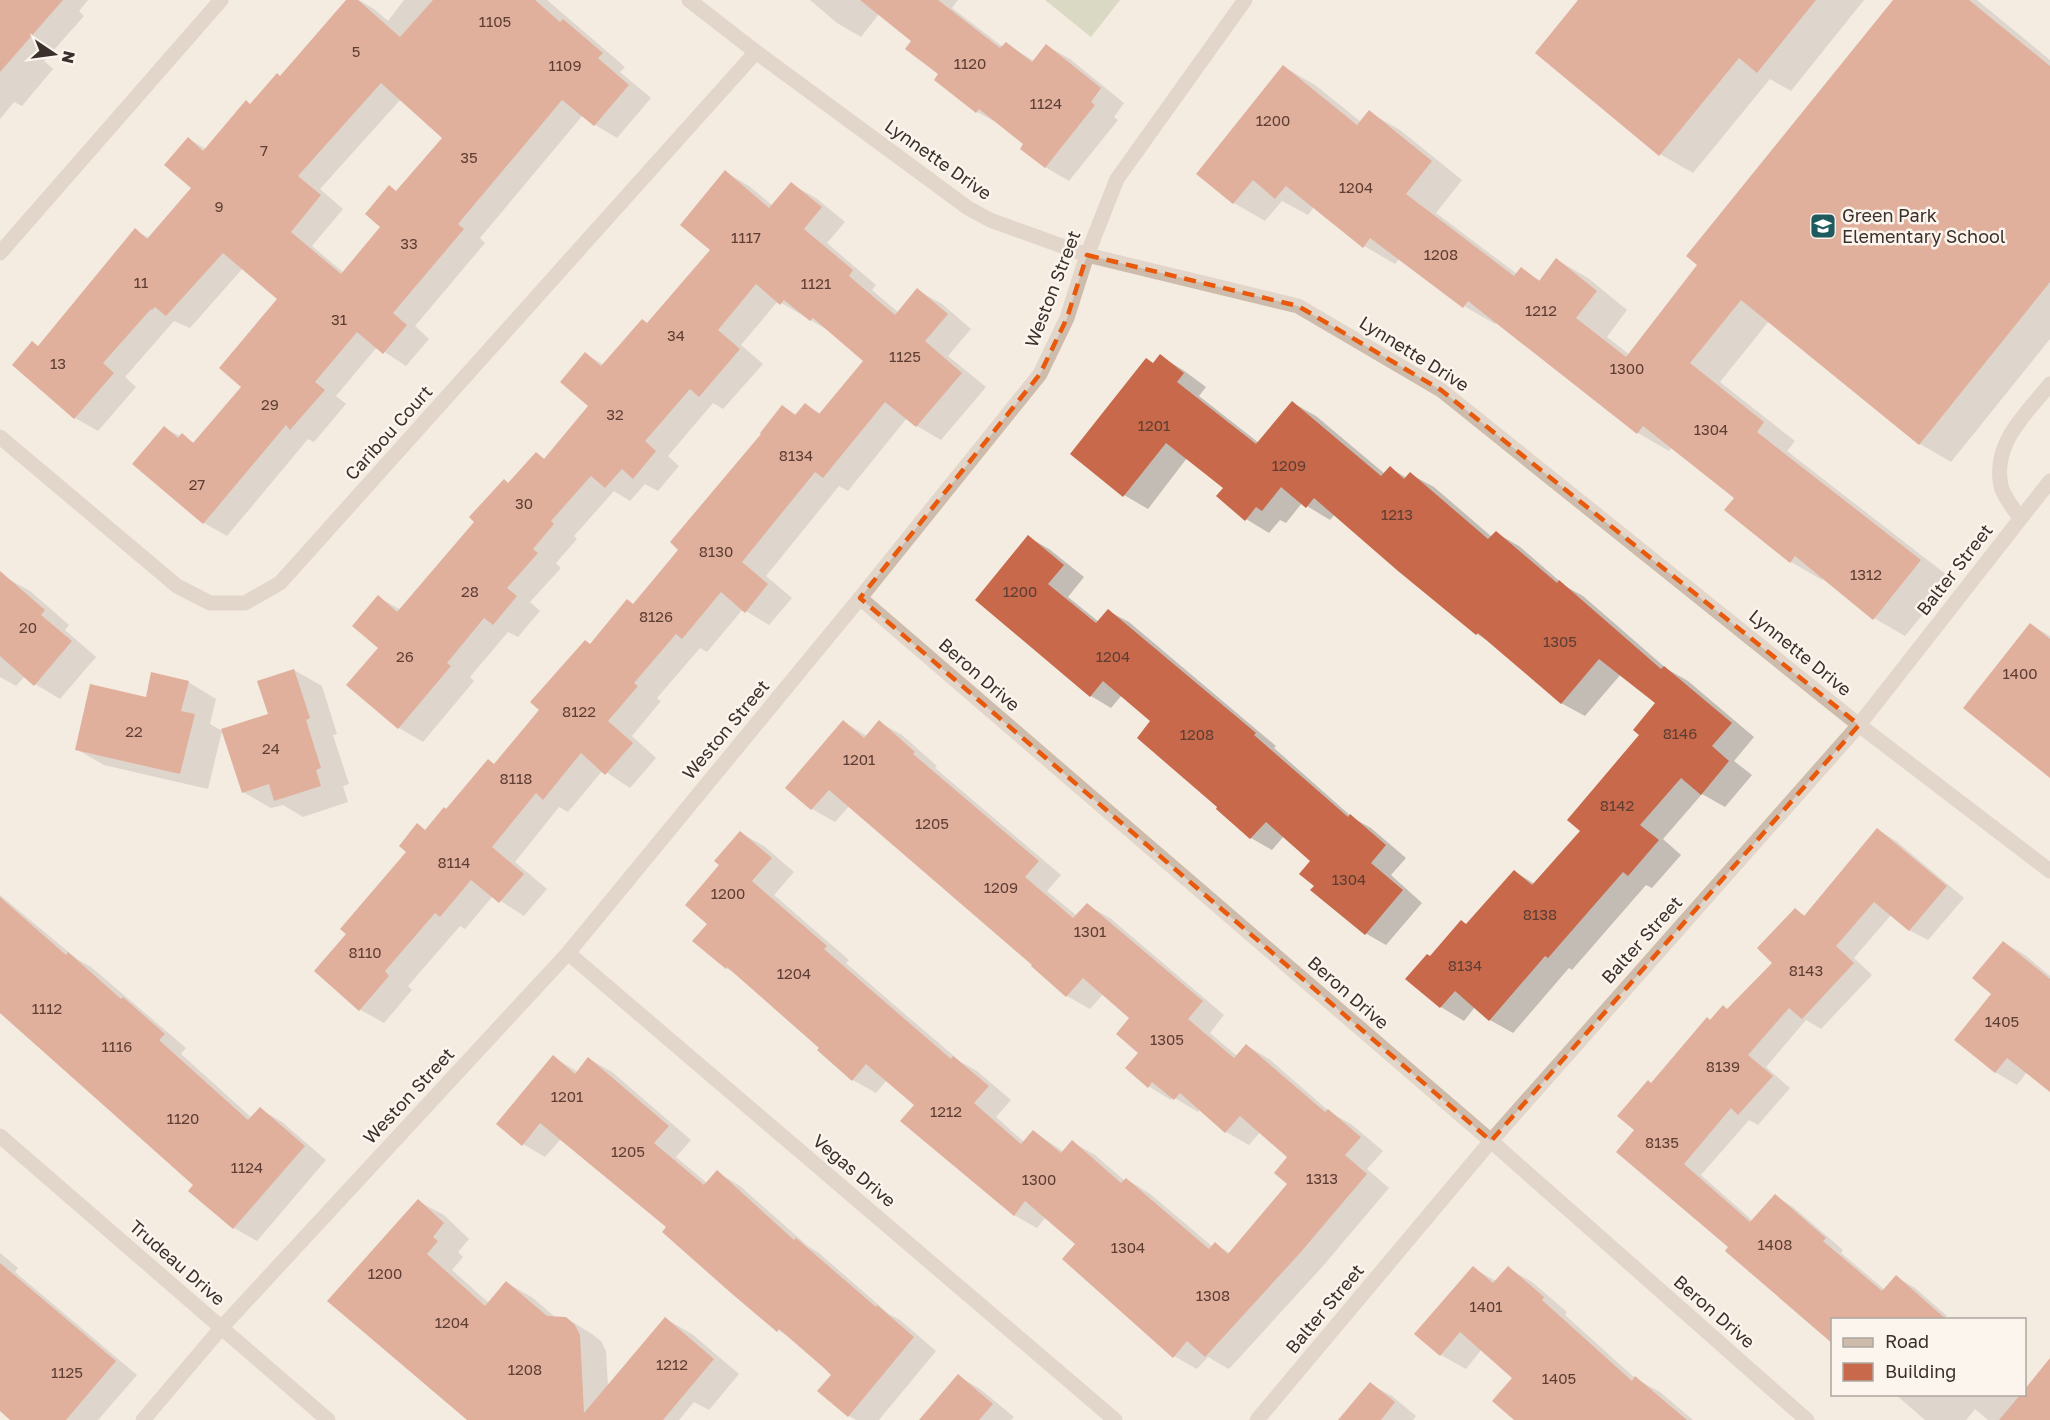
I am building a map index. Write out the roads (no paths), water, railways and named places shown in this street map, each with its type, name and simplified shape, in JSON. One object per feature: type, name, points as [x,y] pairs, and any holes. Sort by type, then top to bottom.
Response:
[{"type":"street","points":[[0,253],[220,0]]},
{"type":"street","name":"Lynnette Drive","points":[[689,0],[968,208],[990,220],[1087,255],[1298,306],[1441,390],[1859,725],[2050,871]]},
{"type":"street","name":"Weston Street","points":[[143,1420],[222,1327],[568,952],[860,598],[1040,374],[1067,318],[1087,255],[1117,179],[1245,0]]},
{"type":"street","name":"Caribou Court","points":[[0,437],[177,586],[210,603],[245,603],[280,583],[756,52]]},
{"type":"street","points":[[2020,518],[2001,488],[2000,463],[2008,436],[2050,384]]},
{"type":"street","name":"Balter Street","points":[[1257,1420],[1491,1142],[1859,725],[2050,481]]},
{"type":"street","name":"Beron Drive","points":[[860,598],[1491,1142],[1807,1420]]},
{"type":"street","name":"Vegas Drive","points":[[568,952],[1115,1420]]},
{"type":"street","name":"Trudeau Drive","points":[[0,1136],[328,1420]]},
{"type":"place","name":"Green Park Elementary School","points":[[1823,226]]}]
